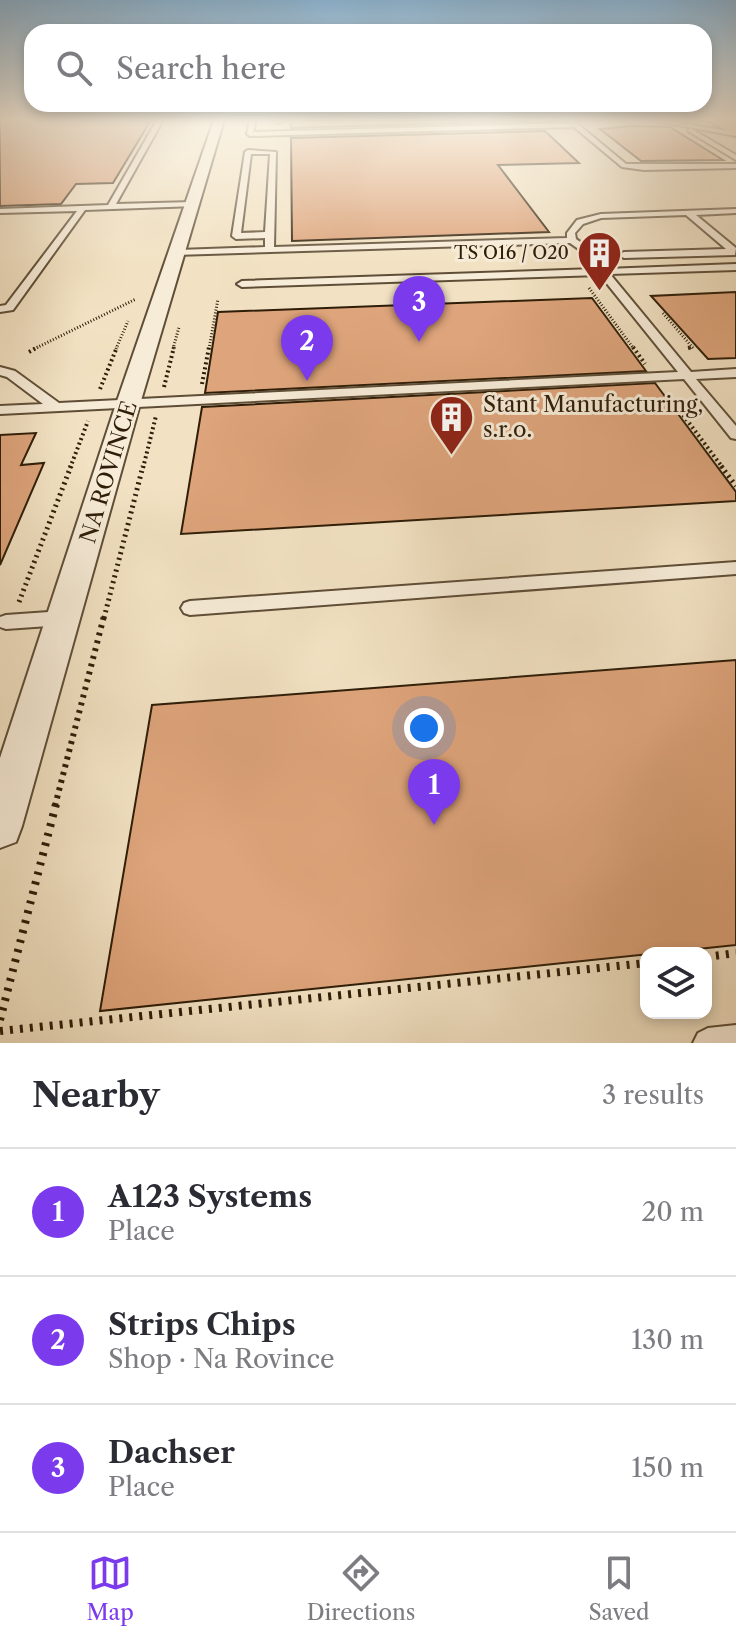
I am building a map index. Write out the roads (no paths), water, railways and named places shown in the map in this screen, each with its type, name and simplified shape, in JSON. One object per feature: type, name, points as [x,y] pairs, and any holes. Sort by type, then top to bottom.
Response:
[{"type":"street","name":"NA ROVINCE","points":[[0,826],[128,404],[204,169]]},
{"type":"lane","points":[[110,208],[132,169]]},
{"type":"lane","points":[[246,169],[236,236],[269,235]]},
{"type":"lane","points":[[269,250],[272,169]]},
{"type":"lane","points":[[0,211],[193,204]]},
{"type":"lane","points":[[0,309],[9,308],[82,209]]},
{"type":"lane","points":[[572,240],[571,233],[588,218],[736,211]]},
{"type":"lane","points":[[624,255],[735,252],[687,212]]},
{"type":"lane","points":[[178,253],[572,240],[583,248],[736,435]]},
{"type":"lane","points":[[242,284],[736,267]]},
{"type":"lane","points":[[0,371],[11,374],[56,407]]},
{"type":"lane","points":[[0,410],[736,373]]},
{"type":"lane","points":[[190,608],[736,568]]},
{"type":"lane","points":[[6,622],[63,618]]},
{"type":"lane","points":[[708,1043],[736,1040]]},
{"type":"place","name":"TS O16 / O20","points":[[600,292]]},
{"type":"place","name":"Dachser","points":[[419,342]]},
{"type":"place","name":"Strips Chips","points":[[307,381]]},
{"type":"place","name":"Stant Manufacturing, s.r.o.","points":[[452,456]]},
{"type":"place","name":"A123 Systems","points":[[434,825]]}]
